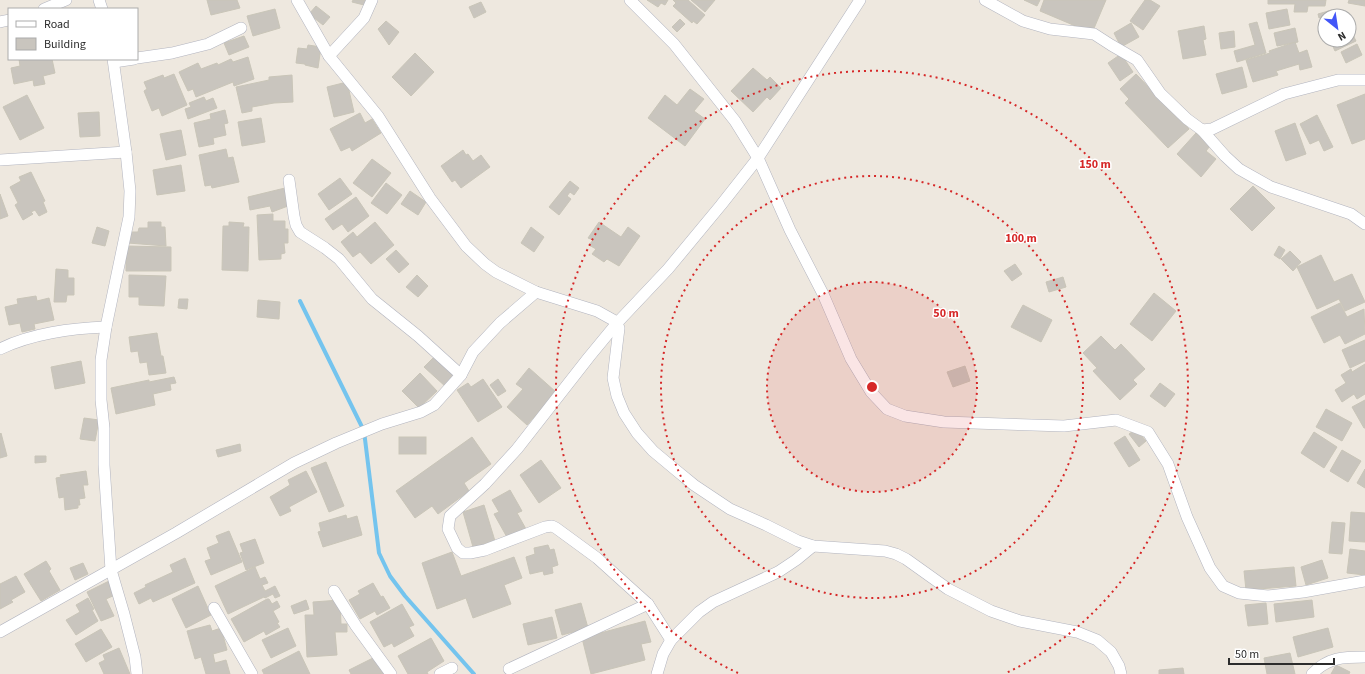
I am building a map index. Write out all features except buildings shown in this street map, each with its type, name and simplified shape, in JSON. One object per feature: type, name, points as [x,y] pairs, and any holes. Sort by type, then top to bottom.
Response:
[{"type":"street","points":[[46,8],[66,0]]},
{"type":"street","points":[[297,0],[329,56],[378,116],[430,198],[466,246],[496,272],[536,292],[597,311],[611,317],[617,323],[619,328],[619,336],[613,378],[617,396],[624,413],[641,438],[653,451],[694,485],[730,509],[798,541],[813,546],[884,550],[906,559],[948,589],[992,611],[1020,621],[1077,632],[1097,640],[1111,652],[1119,666],[1121,674]]},
{"type":"street","points":[[329,56],[364,18],[372,0]]},
{"type":"street","points":[[630,0],[674,44],[735,121],[758,158],[790,230],[823,294],[851,358],[871,392],[887,409],[905,416],[944,422],[1064,426],[1116,420],[1148,432],[1168,464],[1187,517],[1210,568],[1223,586],[1239,593],[1268,596],[1303,592],[1365,581]]},
{"type":"street","points":[[671,640],[648,604],[597,558],[556,528],[552,526],[545,527],[485,550],[463,553],[457,548],[448,529],[450,516],[485,484],[517,449],[617,323],[668,268],[721,205],[758,158],[860,0]]},
{"type":"street","points":[[985,0],[1023,21],[1050,29],[1094,34],[1137,60],[1160,93],[1202,130],[1225,156],[1239,169],[1271,187],[1352,214],[1365,224]]},
{"type":"street","points":[[138,58],[172,53],[208,44],[241,28]]},
{"type":"street","points":[[124,60],[114,61],[130,191],[129,217],[106,327],[101,360],[101,400],[104,428],[104,465],[111,570],[135,657],[137,674]]},
{"type":"street","points":[[1202,130],[1212,128],[1284,94],[1338,80],[1365,80]]},
{"type":"street","points":[[0,160],[126,152]]},
{"type":"street","points":[[289,180],[294,216],[296,225],[300,232],[339,259],[372,299],[418,336],[461,375]]},
{"type":"street","points":[[0,632],[176,533],[294,462],[350,437],[382,424],[422,412],[434,405],[461,375],[473,352],[500,323],[536,292]]},
{"type":"street","points":[[0,349],[44,334],[80,328],[106,327]]},
{"type":"street","points":[[657,674],[663,654],[671,640],[699,612],[713,602],[778,572],[813,546]]},
{"type":"street","points":[[334,591],[356,626],[391,674]]},
{"type":"street","points":[[509,668],[648,604]]},
{"type":"street","points":[[214,608],[252,674]]},
{"type":"street","points":[[1312,674],[1318,668],[1332,660],[1346,657],[1365,657]]},
{"type":"street","points":[[440,674],[452,668]]},
{"type":"waterway","points":[[300,301],[364,431],[379,553],[390,576],[405,596],[474,674]]}]
